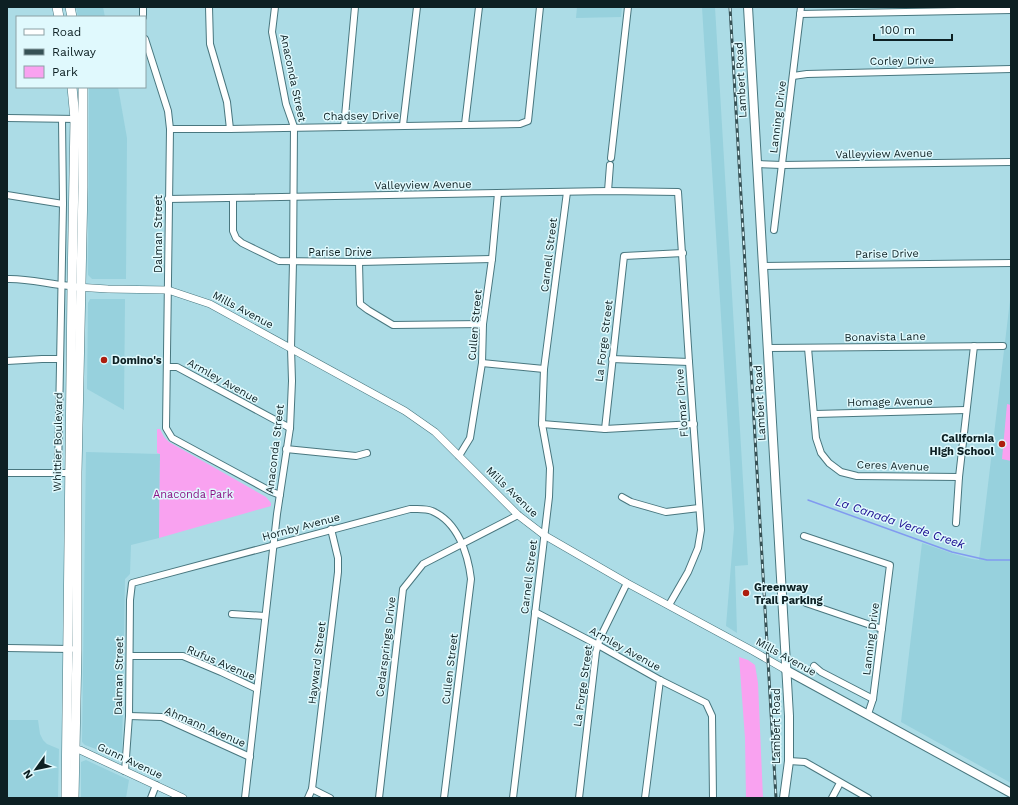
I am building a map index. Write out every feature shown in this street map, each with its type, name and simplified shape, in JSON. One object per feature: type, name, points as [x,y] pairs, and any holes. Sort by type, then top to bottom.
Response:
[{"type":"main road","name":"Lambert Road","points":[[748,7],[789,716],[789,761],[784,798]]},
{"type":"main road","name":"Whittier Boulevard","points":[[72,88],[79,119],[81,287],[74,472]]},
{"type":"main road","name":"Whittier Boulevard","points":[[74,798],[71,749],[74,472],[72,286],[79,119],[83,88]]},
{"type":"main road","name":"Mills Avenue","points":[[786,670],[1011,793]]},
{"type":"main road","name":"Whittier Boulevard","points":[[66,798],[71,749]]},
{"type":"street","points":[[209,7],[210,44],[227,102],[230,129]]},
{"type":"street","name":"Anaconda Street","points":[[245,798],[265,616],[290,428],[292,380],[290,348],[294,262],[294,127],[286,104],[272,32],[275,7]]},
{"type":"street","points":[[344,127],[355,7]]},
{"type":"street","points":[[403,125],[417,7]]},
{"type":"street","points":[[465,124],[479,7]]},
{"type":"street","name":"Chadsey Drive","points":[[170,129],[520,124],[528,121],[540,7]]},
{"type":"street","points":[[608,191],[628,7]]},
{"type":"street","points":[[800,10],[1011,10]]},
{"type":"street","name":"Lanning Drive","points":[[774,230],[800,10]]},
{"type":"street","name":"Dalman Street","points":[[146,42],[168,111],[170,129],[166,428],[172,438],[270,492],[280,495]]},
{"type":"street","name":"Corley Drive","points":[[793,76],[807,74],[1011,69]]},
{"type":"street","points":[[7,118],[79,119]]},
{"type":"street","name":"Whittier Boulevard","points":[[58,473],[60,286],[63,204],[62,119]]},
{"type":"street","name":"Valleyview Avenue","points":[[757,164],[1011,162]]},
{"type":"street","name":"Valleyview Avenue","points":[[168,199],[608,191],[678,192]]},
{"type":"street","name":"Carnell Street","points":[[513,798],[549,498],[550,468],[542,424],[544,369],[567,192]]},
{"type":"street","name":"Flomar Drive","points":[[669,605],[688,572],[698,548],[701,530],[678,192]]},
{"type":"street","name":"Cullen Street","points":[[460,456],[470,438],[482,362],[483,324],[492,259],[498,193]]},
{"type":"street","points":[[7,195],[63,204]]},
{"type":"street","name":"Parise Drive","points":[[233,198],[233,231],[236,238],[242,243],[279,261],[359,262],[492,259]]},
{"type":"street","name":"La Forge Street","points":[[605,429],[624,256],[683,253]]},
{"type":"street","points":[[359,262],[360,304],[393,325],[483,324]]},
{"type":"street","name":"Parise Drive","points":[[763,266],[1011,263]]},
{"type":"street","name":"Mills Avenue","points":[[7,279],[33,280],[60,286],[168,290],[210,304],[405,410],[434,432],[460,456],[518,516],[544,535],[627,583],[786,670]]},
{"type":"street","points":[[956,523],[959,477],[974,346]]},
{"type":"street","name":"Bonavista Lane","points":[[768,348],[1003,346]]},
{"type":"street","points":[[808,348],[815,414]]},
{"type":"street","points":[[7,361],[42,358],[60,359]]},
{"type":"street","points":[[612,359],[689,362]]},
{"type":"street","points":[[482,362],[544,369]]},
{"type":"street","name":"Armley Avenue","points":[[167,367],[177,367],[290,428]]},
{"type":"street","name":"Homage Avenue","points":[[815,414],[966,410]]},
{"type":"street","name":"Ceres Avenue","points":[[815,414],[816,438],[821,453],[829,463],[841,472],[857,476],[959,477]]},
{"type":"street","points":[[542,424],[605,429],[694,424]]},
{"type":"street","points":[[286,449],[356,456],[367,453]]},
{"type":"street","points":[[7,473],[74,472]]},
{"type":"street","points":[[622,498],[666,512],[699,508]]},
{"type":"street","name":"Hornby Avenue","points":[[132,582],[410,508],[431,510],[446,520],[455,531],[462,544]]},
{"type":"street","name":"Cedarsprings Drive","points":[[379,798],[403,589],[423,564],[518,516]]},
{"type":"street","name":"Hayward Street","points":[[308,798],[312,789],[338,572],[338,558],[331,529]]},
{"type":"street","name":"Lanning Drive","points":[[804,536],[890,565],[873,700],[868,714]]},
{"type":"street","name":"Cullen Street","points":[[444,798],[471,579],[469,564],[462,544]]},
{"type":"street","name":"Dalman Street","points":[[125,771],[129,716],[130,600],[132,582]]},
{"type":"street","name":"La Forge Street","points":[[579,798],[594,663],[598,645],[605,626],[627,583]]},
{"type":"street","points":[[806,603],[882,629]]},
{"type":"street","name":"Armley Avenue","points":[[535,612],[660,680],[706,703],[712,716],[713,798]]},
{"type":"street","points":[[232,614],[265,616]]},
{"type":"street","points":[[7,648],[72,649]]},
{"type":"street","name":"Rufus Avenue","points":[[130,656],[183,656],[257,689]]},
{"type":"street","points":[[814,666],[821,672],[873,700]]},
{"type":"street","points":[[645,798],[660,680]]},
{"type":"street","name":"Ahmann Avenue","points":[[129,716],[162,717],[250,757]]},
{"type":"street","name":"Gunn Avenue","points":[[71,749],[125,771],[183,798]]},
{"type":"street","points":[[789,761],[805,762],[868,798]]},
{"type":"street","points":[[832,798],[840,783]]},
{"type":"street","points":[[152,798],[156,785]]},
{"type":"street","points":[[312,789],[330,798]]},
{"type":"shaded area","points":[[76,7],[103,7],[105,16],[78,16]]},
{"type":"shaded area","points":[[577,7],[622,7],[621,17],[576,18]]},
{"type":"shaded area","points":[[702,7],[715,7],[748,565],[735,566],[737,633],[726,626],[734,528]]},
{"type":"shaded area","points":[[89,88],[118,88],[127,138],[126,279],[92,279],[88,275]]},
{"type":"shaded area","name":"California High School","points":[[1011,292],[1011,783],[901,722],[922,543],[954,554],[979,560]]},
{"type":"shaded area","points":[[90,299],[125,299],[124,410],[87,389],[88,303]]},
{"type":"shaded area","points":[[86,452],[160,454],[159,538],[131,545],[130,574],[125,579],[122,757],[120,758],[85,745],[82,742]]},
{"type":"shaded area","points":[[7,720],[38,720],[40,734],[43,740],[47,744],[59,749],[58,798],[7,798]]},
{"type":"shaded area","points":[[86,760],[129,780],[126,798],[81,798],[81,762]]},
{"type":"green space","points":[[1007,404],[1011,405],[1011,461],[1002,459]]},
{"type":"green space","name":"Anaconda Park","points":[[157,429],[160,429],[164,437],[169,442],[266,497],[271,503],[271,506],[159,538],[160,454],[157,453]]},
{"type":"green space","points":[[739,657],[748,660],[755,665],[758,683],[763,798],[746,798],[745,738]]},
{"type":"waterway","name":"La Canada Verde Creek","points":[[808,500],[952,552],[987,560],[1011,560]]},
{"type":"railway","points":[[730,7],[776,798]]},
{"type":"place","name":"Domino's","points":[[104,360]]},
{"type":"place","name":"California High School","points":[[1002,444]]},
{"type":"place","name":"Greenway Trail Parking","points":[[746,593]]}]
